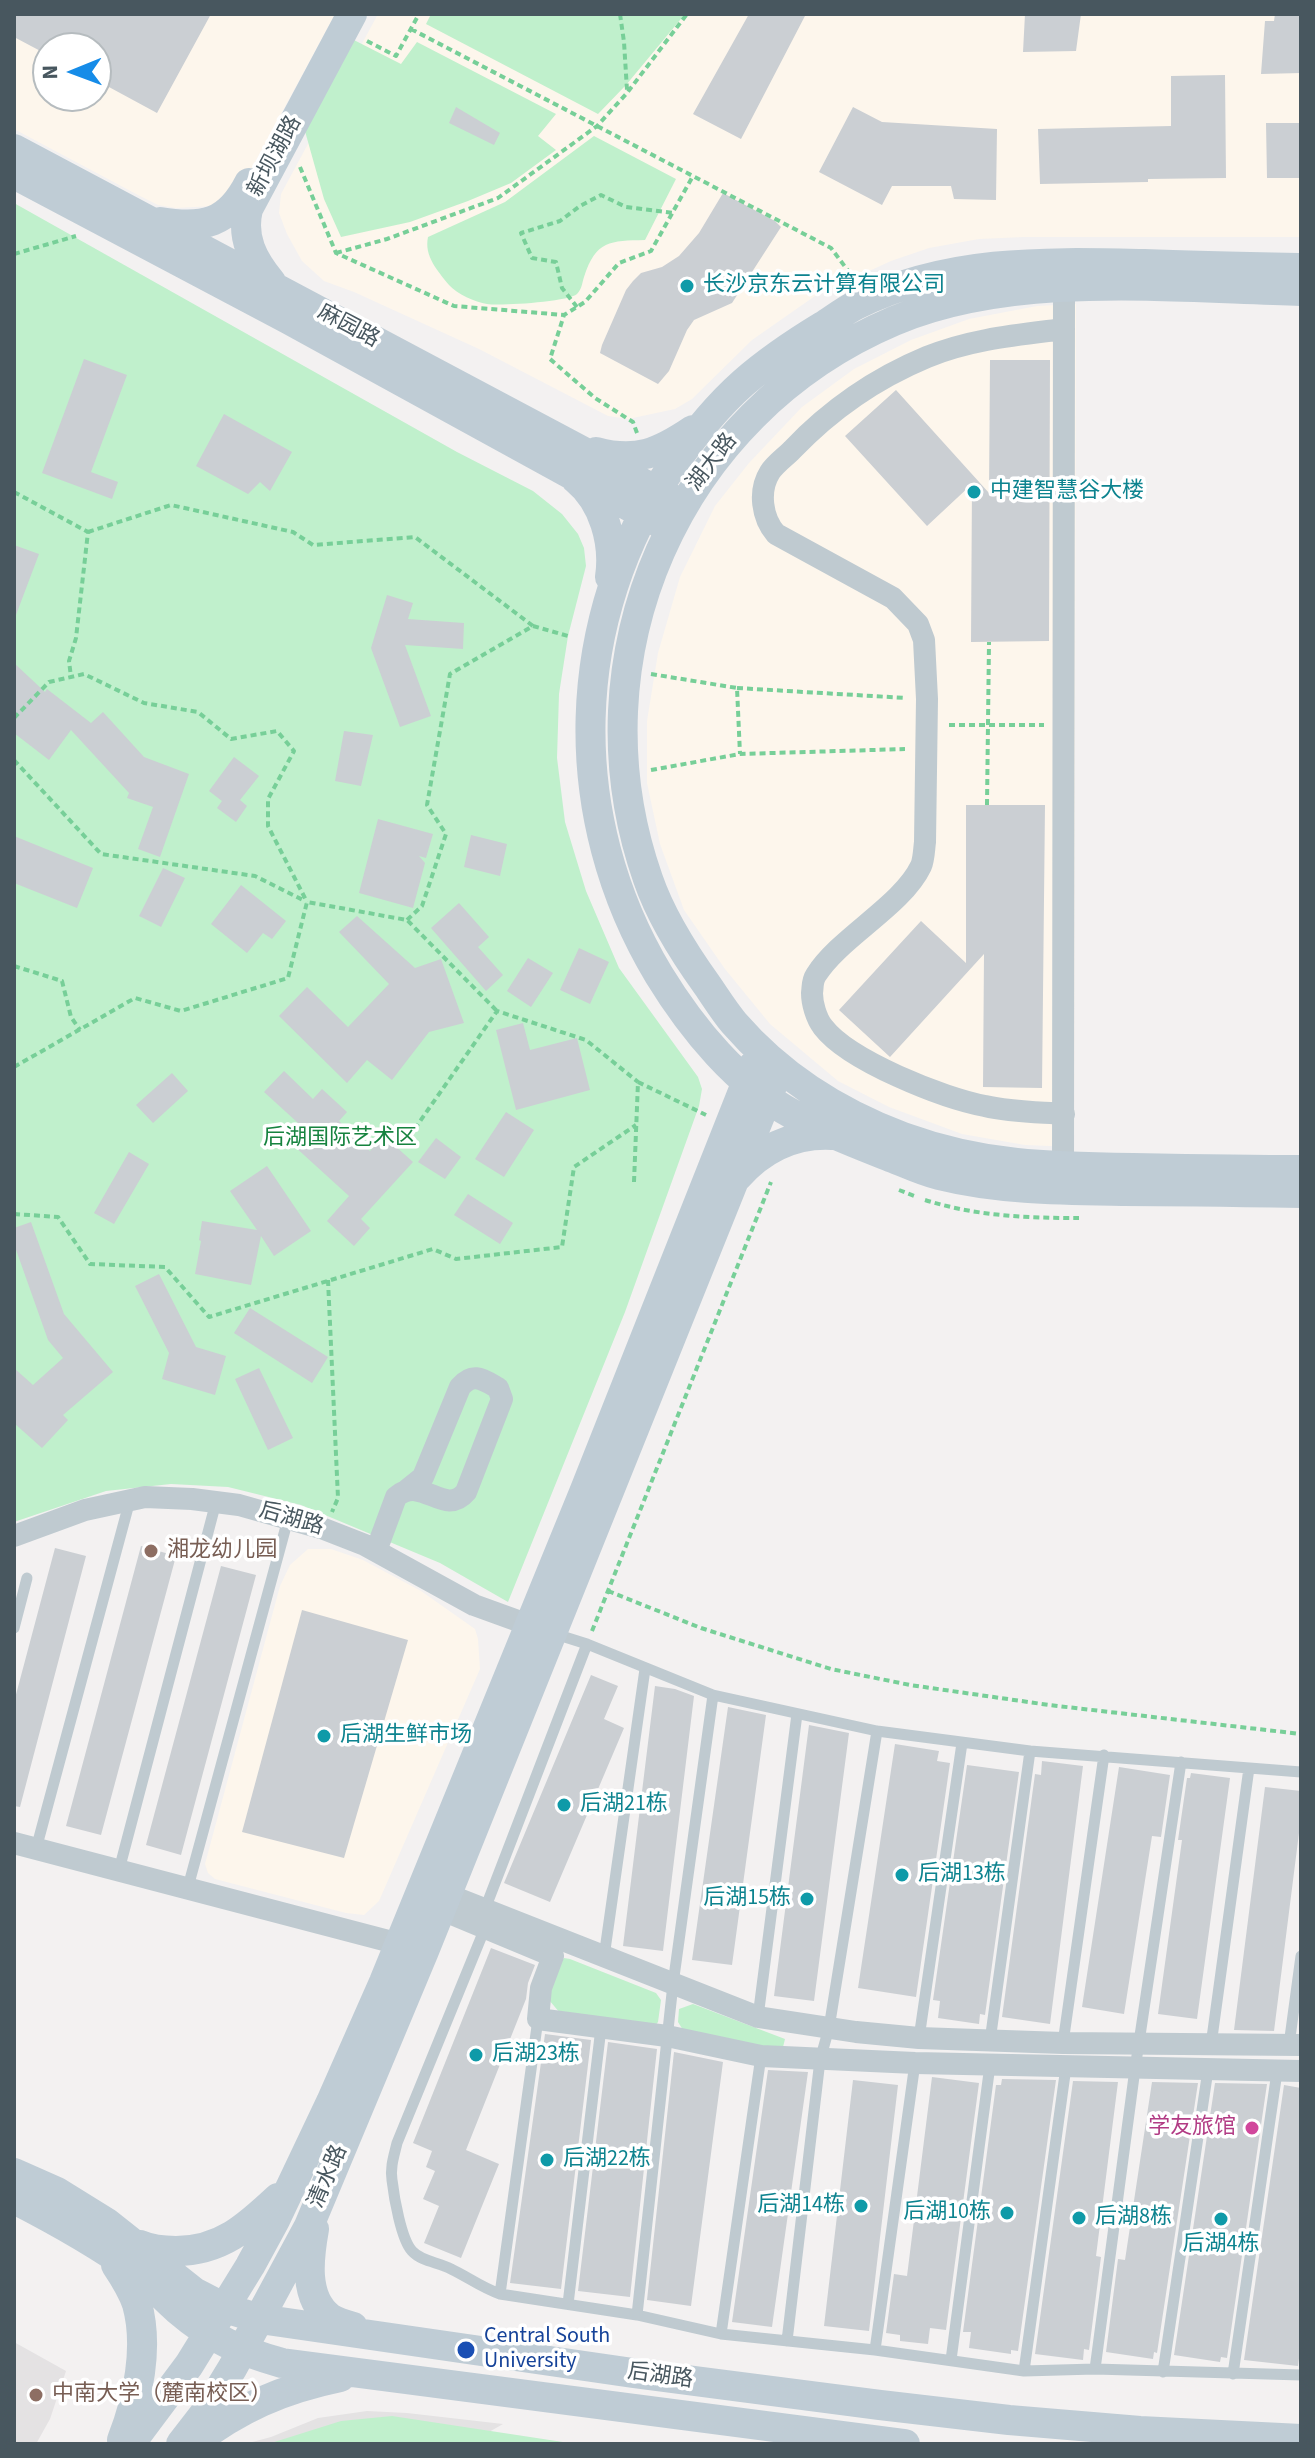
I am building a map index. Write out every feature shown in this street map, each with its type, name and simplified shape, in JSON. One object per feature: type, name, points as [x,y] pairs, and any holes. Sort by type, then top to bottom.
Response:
[{"type":"main road","name":"新坝湖路","points":[[289,295],[272,283],[253,258],[245,232],[248,209],[343,19]]},
{"type":"main road","name":"新坝湖路","points":[[148,220],[173,224],[202,223],[224,217],[232,210],[343,19]]},
{"type":"main road","name":"麻园路","points":[[14,149],[289,295],[663,509]]},
{"type":"main road","name":"麻园路","points":[[14,174],[288,319],[566,456]]},
{"type":"main road","points":[[603,616],[618,571],[663,509],[692,438],[742,384],[799,341],[856,305],[952,271],[1022,264],[1301,268]]},
{"type":"main road","name":"湖大路","points":[[1301,291],[1064,287],[1007,291],[953,301],[896,320],[846,345],[799,375],[755,412],[663,509],[628,670],[621,724],[627,804],[649,881],[682,950],[734,1023],[770,1058],[830,1104],[899,1135],[948,1152],[997,1162],[1063,1167],[1301,1170]]},
{"type":"main road","points":[[540,1629],[729,1127],[736,1092],[730,1069],[671,994],[646,953],[610,867],[590,766],[590,720],[612,555],[610,538],[594,501],[566,456],[647,455],[666,447],[711,418]]},
{"type":"main road","points":[[721,1056],[757,1090],[809,1123],[936,1175],[1002,1186],[1069,1190],[1301,1193]]},
{"type":"main road","points":[[130,2444],[189,2365],[269,2231],[412,1947],[540,1629],[724,1200],[757,1090],[770,1058]]},
{"type":"main road","points":[[729,1127],[757,1090]]},
{"type":"main road","points":[[724,1200],[748,1165],[774,1147],[799,1137],[839,1136]]},
{"type":"main road","name":"清水路","points":[[181,2444],[205,2413],[242,2352],[309,2226],[412,1947],[443,1902],[540,1629]]},
{"type":"main road","points":[[123,2236],[145,2248],[165,2251],[190,2251],[221,2243],[252,2223],[278,2198],[302,2164]]},
{"type":"main road","name":"后湖路","points":[[14,2173],[57,2192],[107,2223],[194,2292],[225,2308],[260,2319],[633,2373],[1009,2420],[1140,2431],[1301,2439]]},
{"type":"main road","name":"后湖路","points":[[14,2199],[68,2226],[139,2274],[209,2334],[242,2352],[282,2363],[378,2375],[720,2432],[905,2444]]},
{"type":"main road","points":[[320,2199],[309,2257],[309,2277],[318,2305],[330,2318],[382,2337]]},
{"type":"main road","points":[[91,2242],[115,2264],[127,2281],[142,2330],[141,2365],[121,2444]]},
{"type":"main road","points":[[192,2444],[242,2410],[274,2395],[340,2377],[378,2375]]},
{"type":"street","points":[[1063,1167],[1064,287]]},
{"type":"street","points":[[1064,329],[983,339],[927,357],[865,388],[821,420],[770,472],[763,495],[766,522],[776,534],[893,598],[918,624],[924,640],[927,699],[925,842],[921,864],[904,888],[825,963],[813,979],[812,1002],[823,1027],[848,1048],[916,1084],[982,1106],[1064,1114]]},
{"type":"street","points":[[376,1551],[396,1497],[423,1477],[460,1387],[469,1378],[476,1378],[498,1388],[502,1399],[466,1492],[449,1501],[408,1489]]},
{"type":"street","name":"后湖路","points":[[14,1536],[85,1510],[145,1497],[239,1505],[324,1529],[376,1551],[474,1605],[540,1629]]},
{"type":"street","points":[[25,1846],[412,1947]]},
{"type":"street","points":[[443,1902],[604,1958],[758,2017],[919,2038],[1295,2045]]},
{"type":"street","points":[[485,1918],[553,1956],[541,1988],[538,2019],[667,2036],[761,2056],[915,2063],[1301,2071]]},
{"type":"lane","points":[[25,1846],[130,1500]]},
{"type":"lane","points":[[119,1870],[216,1502]]},
{"type":"lane","points":[[188,1887],[288,1519]]},
{"type":"lane","points":[[14,1628],[27,1578]]},
{"type":"lane","points":[[540,1629],[587,1644],[713,1695],[877,1731],[1030,1751],[1301,1772]]},
{"type":"lane","points":[[587,1644],[397,2143],[392,2179],[406,2241],[412,2250],[420,2258],[452,2269],[485,2289],[500,2294],[637,2315],[721,2334],[875,2350],[1024,2371],[1095,2369],[1301,2375]]},
{"type":"lane","points":[[604,1958],[645,1669]]},
{"type":"lane","points":[[637,2315],[673,1984],[713,1695]]},
{"type":"lane","points":[[758,2017],[797,1714]]},
{"type":"lane","points":[[787,2341],[820,2060],[829,2028],[877,1731]]},
{"type":"lane","points":[[919,2038],[962,1743]]},
{"type":"lane","points":[[990,2041],[1030,1751]]},
{"type":"lane","points":[[1063,2043],[1104,1755]]},
{"type":"lane","points":[[1095,2369],[1135,2069],[1181,1762]]},
{"type":"lane","points":[[1211,2045],[1249,1768]]},
{"type":"lane","points":[[1295,2045],[1301,1956]]},
{"type":"lane","points":[[500,2294],[538,2019]]},
{"type":"lane","points":[[568,2304],[601,2028]]},
{"type":"lane","points":[[721,2334],[761,2056]]},
{"type":"lane","points":[[875,2350],[915,2063]]},
{"type":"lane","points":[[951,2360],[990,2065]]},
{"type":"lane","points":[[1024,2371],[1066,2067]]},
{"type":"lane","points":[[1163,2372],[1208,2070]]},
{"type":"lane","points":[[1233,2374],[1277,2072]]},
{"type":"path","points":[[343,19],[396,56],[419,14]]},
{"type":"path","points":[[620,14],[627,93]]},
{"type":"path","points":[[336,253],[387,239],[498,198],[597,126],[627,93],[687,14]]},
{"type":"path","points":[[411,29],[831,248],[869,300]]},
{"type":"path","points":[[287,135],[336,253],[454,306],[564,315],[585,302],[619,263],[651,251],[693,176]]},
{"type":"path","points":[[577,307],[562,288],[556,262],[532,258],[521,233],[560,221],[601,195],[626,207],[673,213]]},
{"type":"path","points":[[14,254],[76,236]]},
{"type":"path","points":[[564,315],[550,359],[595,398],[633,422],[647,455]]},
{"type":"path","points":[[14,492],[88,532],[171,505],[293,532],[313,545],[415,537],[533,626],[568,636]]},
{"type":"path","points":[[71,677],[69,661],[76,638],[88,532]]},
{"type":"path","points":[[407,920],[422,906],[446,834],[427,805],[450,674],[533,626]]},
{"type":"path","points":[[987,805],[989,642]]},
{"type":"path","points":[[628,670],[737,688],[927,699]]},
{"type":"path","points":[[14,718],[49,682],[84,674],[144,703],[198,712],[231,739],[277,731],[294,751],[268,799],[268,826],[307,902],[288,978],[181,1011],[135,998],[14,1067]]},
{"type":"path","points":[[737,688],[740,754]]},
{"type":"path","points":[[926,725],[1064,726]]},
{"type":"path","points":[[625,774],[740,754],[926,749]]},
{"type":"path","points":[[14,760],[101,854],[255,876],[307,902],[407,920],[497,1011],[586,1040],[638,1082],[729,1127]]},
{"type":"path","points":[[14,966],[62,981],[71,1017],[80,1030]]},
{"type":"path","points":[[409,1137],[497,1011]]},
{"type":"path","points":[[634,1182],[638,1082]]},
{"type":"path","points":[[14,1214],[58,1217],[90,1264],[165,1267],[209,1317],[433,1249],[456,1259],[562,1247],[574,1167],[636,1125]]},
{"type":"path","points":[[587,1644],[770,1182],[777,1177]]},
{"type":"path","points":[[895,1189],[970,1212],[1026,1218],[1084,1218]]},
{"type":"path","points":[[324,1529],[338,1498],[328,1280]]},
{"type":"path","points":[[608,1591],[701,1628],[831,1669],[910,1685],[1049,1705],[1301,1734]]},
{"type":"shaded area","points":[[14,14],[335,14],[247,177],[214,206],[176,208],[158,205],[14,129]]},
{"type":"shaded area","points":[[378,14],[1301,14],[1301,237],[1024,237],[979,239],[929,248],[891,261],[815,296],[752,340],[692,399],[675,409],[628,419],[608,416],[479,349],[324,281],[302,261],[279,213],[281,194]]},
{"type":"shaded area","points":[[1076,304],[1074,1147],[1025,1145],[962,1134],[889,1107],[838,1081],[770,1024],[725,969],[684,910],[660,844],[647,783],[647,721],[658,653],[680,577],[715,506],[749,463],[802,407],[854,369],[911,340],[969,319],[1037,306]]},
{"type":"shaded area","name":"后湖生鲜市场","points":[[308,1549],[331,1549],[363,1560],[421,1591],[475,1629],[478,1639],[480,1669],[379,1901],[364,1915],[215,1879],[208,1873],[205,1864],[280,1586],[290,1565]]},
{"type":"shaded area","name":"中南大学（麓南校区）","points":[[14,2342],[66,2371],[50,2419],[36,2444],[14,2444]]},
{"type":"shaded area","points":[[367,2411],[503,2424],[489,2432],[575,2444],[245,2444],[318,2418]]},
{"type":"green space","points":[[431,14],[685,14],[598,114],[426,24]]},
{"type":"green space","points":[[350,38],[401,64],[417,42],[556,114],[538,136],[556,150],[511,183],[468,201],[410,222],[341,237],[324,199],[303,124]]},
{"type":"green space","points":[[594,136],[676,179],[645,240],[613,242],[599,249],[580,290],[571,297],[534,303],[487,304],[452,288],[432,262],[428,237],[505,202]]},
{"type":"green space","name":"后湖国际艺术区","points":[[14,203],[457,452],[533,491],[562,514],[578,534],[584,548],[586,566],[568,636],[559,694],[557,758],[565,822],[586,891],[619,968],[698,1077],[702,1089],[699,1106],[625,1312],[508,1602],[440,1563],[301,1505],[228,1487],[171,1484],[106,1491],[14,1522]]},
{"type":"green space","points":[[564,1958],[656,1993],[661,2000],[658,2022],[654,2027],[560,2013],[549,2000],[555,1972]]},
{"type":"green space","points":[[693,2004],[785,2039],[782,2051],[683,2030],[678,2022],[679,2009]]},
{"type":"green space","points":[[392,2416],[576,2444],[268,2444],[341,2421]]},
{"type":"building","points":[[14,14],[211,14],[157,113],[112,89],[112,32],[32,32],[32,47],[14,37]]},
{"type":"building","points":[[749,14],[806,14],[741,139],[693,114]]},
{"type":"building","points":[[1025,14],[1081,14],[1076,51],[1023,52]]},
{"type":"building","points":[[1275,14],[1301,14],[1301,73],[1261,74],[1265,21],[1274,21]]},
{"type":"building","points":[[1225,75],[1226,178],[1040,184],[1038,129],[1171,126],[1171,76]]},
{"type":"building","points":[[456,107],[500,133],[494,145],[449,123]]},
{"type":"building","points":[[853,107],[882,122],[997,129],[996,200],[954,199],[951,186],[892,186],[882,205],[819,172]]},
{"type":"building","points":[[1266,123],[1301,123],[1301,178],[1267,178]]},
{"type":"building","name":"长沙京东云计算有限公司","points":[[723,193],[781,227],[732,303],[694,320],[669,371],[658,384],[600,353],[626,290],[641,273],[662,267],[679,256],[699,233]]},
{"type":"building","points":[[84,359],[127,375],[91,472],[118,482],[112,499],[42,473]]},
{"type":"building","name":"中建智慧谷大楼","points":[[990,360],[1050,360],[1049,641],[971,642],[972,484],[927,526],[845,436],[896,390],[989,493]]},
{"type":"building","points":[[224,414],[292,452],[270,491],[260,482],[248,494],[196,466]]},
{"type":"building","points":[[14,545],[39,554],[16,615],[14,615]]},
{"type":"building","points":[[387,595],[413,603],[408,619],[464,623],[463,649],[405,645],[431,716],[400,727],[371,648]]},
{"type":"building","points":[[14,663],[45,692],[47,689],[91,723],[103,712],[144,757],[189,774],[160,857],[138,849],[153,807],[127,798],[129,793],[71,730],[49,760],[14,733]]},
{"type":"building","points":[[344,731],[373,735],[361,786],[335,781]]},
{"type":"building","points":[[234,757],[259,776],[240,800],[247,806],[236,822],[217,808],[222,801],[209,791]]},
{"type":"building","points":[[966,805],[1045,805],[1042,1088],[983,1087],[984,954],[890,1057],[839,1010],[921,921],[966,963]]},
{"type":"building","points":[[378,819],[433,834],[426,858],[419,856],[425,863],[413,908],[359,893]]},
{"type":"building","points":[[471,835],[507,844],[500,876],[464,867]]},
{"type":"building","points":[[14,836],[93,868],[77,908],[14,883]]},
{"type":"building","points":[[163,868],[185,878],[161,927],[139,916]]},
{"type":"building","points":[[241,885],[286,921],[272,939],[263,933],[247,953],[211,924]]},
{"type":"building","points":[[459,903],[489,937],[478,947],[503,975],[486,991],[431,928]]},
{"type":"building","points":[[357,916],[415,968],[441,959],[464,1023],[429,1032],[392,1080],[367,1060],[347,1083],[279,1016],[307,987],[348,1027],[389,984],[339,932]]},
{"type":"building","points":[[579,948],[609,962],[590,1004],[560,990]]},
{"type":"building","points":[[528,958],[553,973],[531,1007],[507,991]]},
{"type":"building","points":[[523,1023],[530,1050],[577,1038],[590,1090],[516,1110],[496,1030]]},
{"type":"building","points":[[284,1071],[313,1099],[322,1089],[347,1112],[339,1121],[370,1151],[384,1136],[413,1162],[361,1219],[370,1228],[354,1246],[327,1221],[349,1196],[293,1145],[308,1132],[264,1092]]},
{"type":"building","points":[[172,1073],[188,1091],[153,1123],[136,1105]]},
{"type":"building","points":[[506,1112],[534,1130],[504,1177],[475,1159]]},
{"type":"building","points":[[436,1138],[461,1157],[445,1179],[418,1162]]},
{"type":"building","points":[[129,1152],[149,1164],[114,1224],[94,1213]]},
{"type":"building","points":[[267,1166],[311,1231],[274,1256],[261,1236],[251,1285],[195,1274],[202,1221],[257,1230],[230,1191]]},
{"type":"building","points":[[468,1194],[513,1223],[500,1244],[454,1215]]},
{"type":"building","points":[[31,1222],[64,1314],[113,1372],[63,1415],[68,1420],[42,1448],[14,1423],[14,1368],[33,1385],[63,1358],[48,1340],[14,1244],[14,1228]]},
{"type":"building","points":[[159,1274],[196,1347],[226,1356],[215,1395],[162,1379],[169,1353],[135,1286]]},
{"type":"building","points":[[250,1308],[328,1357],[312,1383],[234,1333]]},
{"type":"building","points":[[259,1368],[293,1438],[268,1450],[235,1379]]},
{"type":"building","points":[[141,1546],[176,1556],[101,1835],[66,1826]]},
{"type":"building","points":[[55,1548],[86,1556],[20,1807],[14,1806],[14,1702]]},
{"type":"building","points":[[221,1566],[256,1575],[181,1855],[146,1845]]},
{"type":"building","name":"后湖生鲜市场","points":[[302,1610],[408,1640],[344,1858],[242,1832]]},
{"type":"building","name":"后湖21栋","points":[[591,1675],[618,1686],[604,1719],[624,1728],[550,1902],[504,1883]]},
{"type":"building","points":[[655,1686],[694,1696],[663,1951],[623,1946]]},
{"type":"building","points":[[728,1707],[766,1715],[732,1965],[692,1960]]},
{"type":"building","name":"后湖15栋","points":[[809,1725],[849,1733],[814,2001],[774,1996]]},
{"type":"building","name":"后湖13栋","points":[[895,1744],[939,1751],[937,1761],[950,1763],[916,1997],[858,1988]]},
{"type":"building","points":[[1042,1761],[1083,1766],[1050,2024],[1002,2017],[1035,1774],[1041,1775]]},
{"type":"building","points":[[967,1765],[1019,1772],[985,2015],[980,2014],[979,2024],[938,2018],[940,2001],[933,2000]]},
{"type":"building","points":[[1119,1767],[1170,1775],[1161,1837],[1152,1836],[1124,2014],[1082,2007]]},
{"type":"building","points":[[1191,1773],[1230,1778],[1197,2019],[1158,2014],[1182,1840],[1178,1840],[1187,1778]]},
{"type":"building","points":[[1265,1787],[1301,1791],[1301,1817],[1274,2031],[1234,2030]]},
{"type":"building","name":"后湖23栋","points":[[491,1948],[535,1965],[526,1999],[466,2150],[499,2164],[461,2258],[424,2243],[439,2206],[423,2199],[435,2171],[426,2167],[432,2151],[413,2143]]},
{"type":"building","name":"后湖22栋","points":[[545,2034],[591,2040],[561,2289],[510,2283]]},
{"type":"building","points":[[608,2042],[657,2049],[630,2297],[578,2291]]},
{"type":"building","points":[[674,2052],[723,2062],[691,2306],[647,2300]]},
{"type":"building","points":[[768,2070],[808,2072],[772,2327],[732,2322]]},
{"type":"building","points":[[932,2077],[979,2083],[946,2330],[930,2328],[928,2344],[900,2341],[900,2335],[886,2333],[894,2274],[907,2276]]},
{"type":"building","name":"后湖10栋","points":[[1002,2079],[1056,2080],[1018,2351],[1011,2350],[1011,2354],[969,2348],[971,2332],[963,2332],[996,2085],[1001,2085]]},
{"type":"building","name":"后湖14栋","points":[[853,2080],[898,2085],[869,2331],[824,2326]]},
{"type":"building","name":"后湖8栋","points":[[1073,2081],[1118,2082],[1096,2256],[1101,2257],[1089,2350],[1084,2349],[1083,2360],[1035,2354]]},
{"type":"building","points":[[1152,2082],[1198,2083],[1157,2353],[1154,2352],[1153,2359],[1106,2352],[1118,2259],[1125,2260]]},
{"type":"building","name":"后湖4栋","points":[[1215,2083],[1267,2084],[1227,2358],[1221,2357],[1220,2362],[1174,2355]]},
{"type":"building","points":[[1284,2085],[1301,2088],[1301,2343],[1298,2366],[1244,2360]]},
{"type":"place","name":"长沙京东云计算有限公司","points":[[687,286]]},
{"type":"place","name":"中建智慧谷大楼","points":[[974,492]]},
{"type":"place","name":"湘龙幼儿园","points":[[151,1551]]},
{"type":"place","name":"后湖生鲜市场","points":[[324,1736]]},
{"type":"place","name":"后湖21栋","points":[[564,1805]]},
{"type":"place","name":"后湖13栋","points":[[902,1875]]},
{"type":"place","name":"后湖15栋","points":[[807,1899]]},
{"type":"place","name":"后湖23栋","points":[[476,2055]]},
{"type":"place","name":"学友旅馆","points":[[1252,2128]]},
{"type":"place","name":"后湖22栋","points":[[547,2160]]},
{"type":"place","name":"后湖14栋","points":[[861,2206]]},
{"type":"place","name":"后湖10栋","points":[[1007,2213]]},
{"type":"place","name":"后湖8栋","points":[[1079,2218]]},
{"type":"place","name":"后湖4栋","points":[[1221,2219]]},
{"type":"place","name":"Central South University","points":[[466,2350]]},
{"type":"place","name":"中南大学（麓南校区）","points":[[36,2395]]}]
